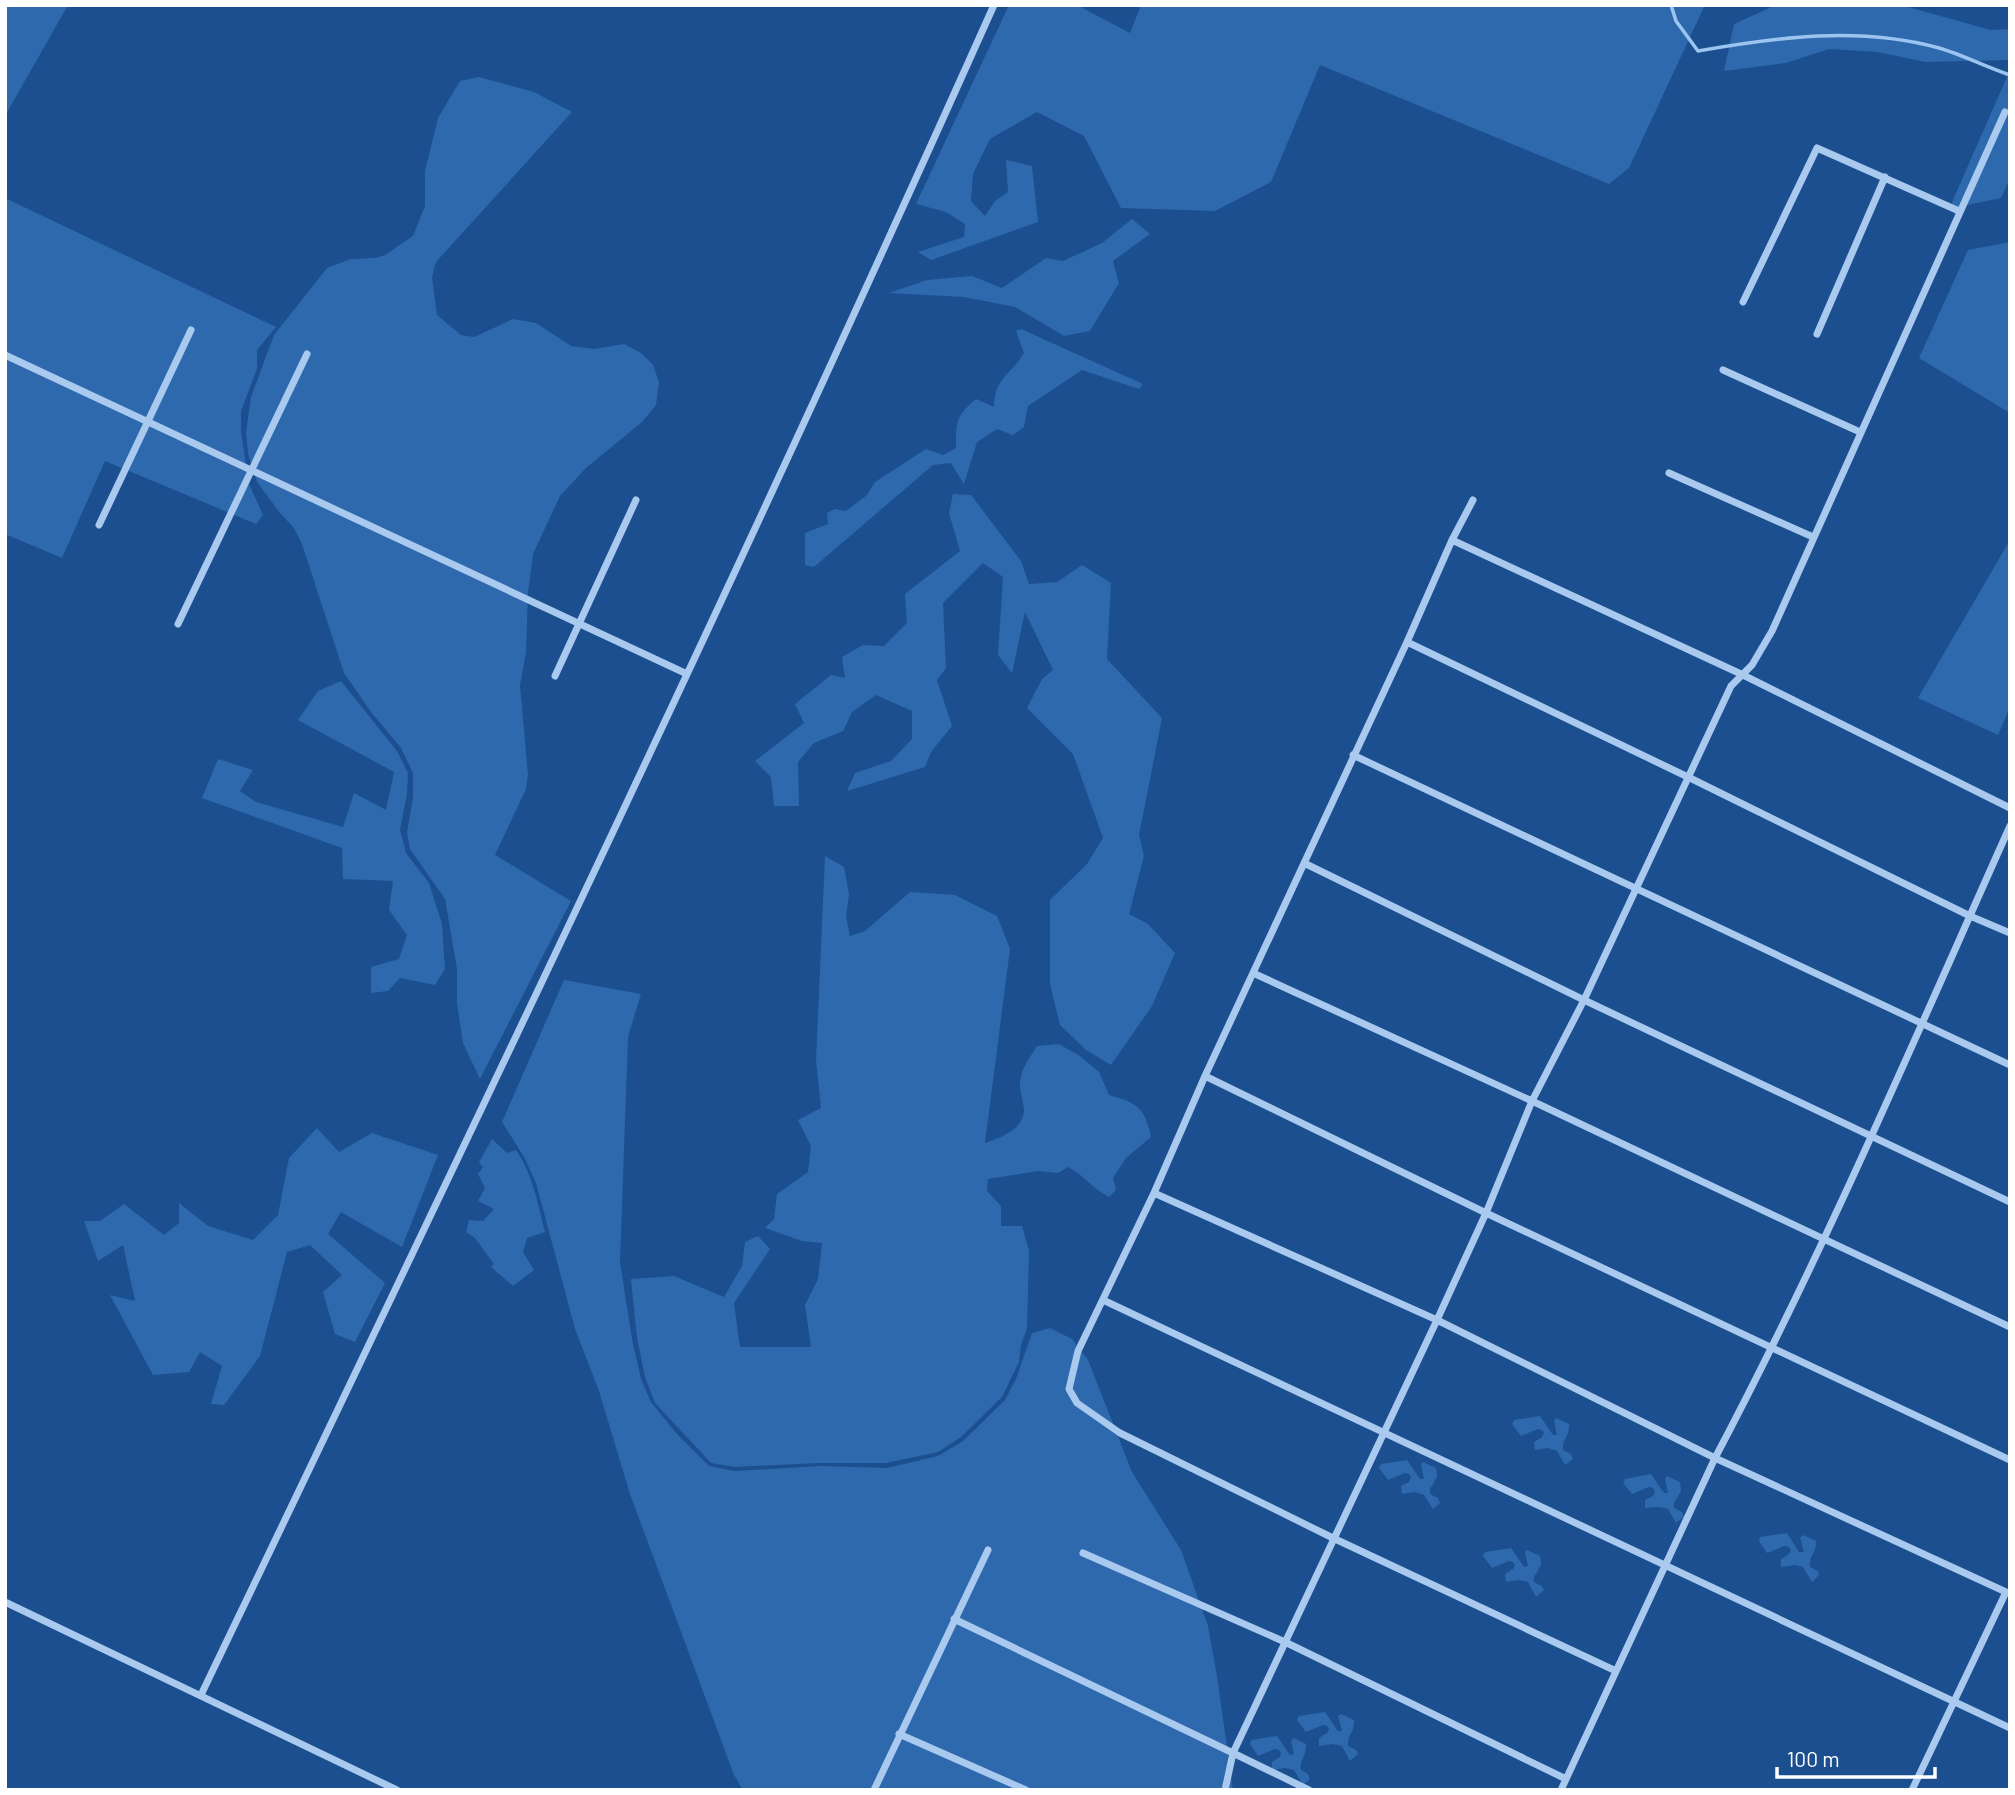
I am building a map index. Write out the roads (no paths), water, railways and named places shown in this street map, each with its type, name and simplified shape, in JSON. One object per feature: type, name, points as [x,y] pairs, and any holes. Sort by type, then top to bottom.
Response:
[{"type":"street","points":[[201,1695],[863,299],[994,5]]},
{"type":"street","points":[[1225,1790],[1233,1753],[1437,1320],[1486,1213],[1532,1101],[1584,1000],[1731,686],[1752,665],[1772,631],[2005,112]]},
{"type":"street","points":[[1743,302],[1817,148],[1959,211]]},
{"type":"street","points":[[1817,334],[1885,177]]},
{"type":"street","points":[[99,525],[191,330]]},
{"type":"street","points":[[178,624],[307,354]]},
{"type":"street","points":[[5,355],[687,674]]},
{"type":"street","points":[[1724,370],[1860,432]]},
{"type":"street","points":[[1669,473],[1813,537]]},
{"type":"street","points":[[555,676],[636,500]]},
{"type":"street","points":[[1473,500],[1452,540],[1205,1076],[1154,1193],[1078,1351],[1069,1389],[1077,1403],[1120,1433],[1333,1538],[1616,1671]]},
{"type":"street","points":[[1452,540],[1741,674],[2010,808]]},
{"type":"street","points":[[1407,642],[2010,933]]},
{"type":"street","points":[[1353,755],[2010,1065]]},
{"type":"street","points":[[1561,1790],[1715,1458],[1774,1347],[1872,1136],[2010,826]]},
{"type":"street","points":[[1304,863],[1584,1000],[2010,1202]]},
{"type":"street","points":[[1253,973],[1532,1101],[2010,1327]]},
{"type":"street","points":[[1205,1076],[1486,1213],[2010,1460]]},
{"type":"street","points":[[1154,1193],[1437,1320],[1715,1458],[2008,1593]]},
{"type":"street","points":[[1103,1300],[2010,1728]]},
{"type":"street","points":[[874,1790],[988,1550]]},
{"type":"street","points":[[1083,1553],[1285,1642],[1566,1779]]},
{"type":"street","points":[[1912,1790],[2008,1593],[2010,1583]]},
{"type":"street","points":[[5,1602],[397,1790]]},
{"type":"street","points":[[954,1619],[1309,1790]]},
{"type":"street","points":[[899,1734],[1026,1790]]},
{"type":"waterway","points":[[1671,5],[1676,21],[1698,51],[1788,38],[1879,37],[1939,48],[2010,75]]}]
